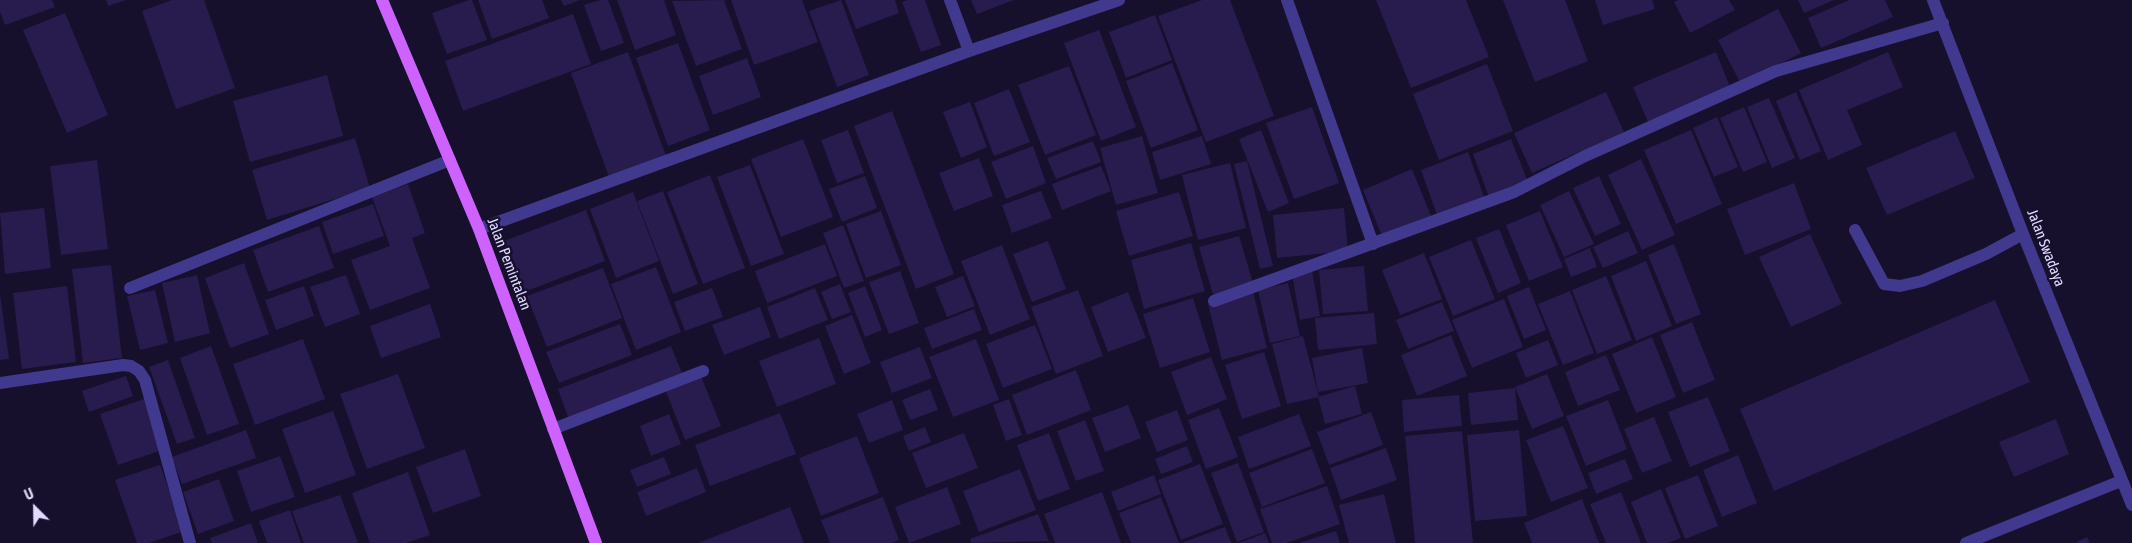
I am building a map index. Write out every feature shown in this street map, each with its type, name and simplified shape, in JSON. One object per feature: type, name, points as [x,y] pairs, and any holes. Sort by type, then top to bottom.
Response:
[{"type":"main road","name":"Jalan Pemintalan","points":[[382,0],[479,229],[596,543]]},
{"type":"street","points":[[950,0],[969,51]]},
{"type":"street","points":[[479,229],[969,51],[1119,0]]},
{"type":"street","points":[[1287,0],[1373,244]]},
{"type":"street","name":"Jalan Swadaya","points":[[1933,0],[2023,234],[2132,505]]},
{"type":"street","points":[[1214,301],[1514,192],[1585,156],[1776,71],[1943,23]]},
{"type":"street","points":[[130,288],[450,160]]},
{"type":"street","points":[[1855,230],[1884,284],[1900,286],[1922,281],[1986,254],[2023,234]]},
{"type":"street","points":[[0,383],[122,365],[131,366],[139,371],[145,380],[190,543]]},
{"type":"street","points":[[553,428],[702,371]]},
{"type":"street","points":[[1966,543],[2121,481]]},
{"type":"building","points":[[0,0],[52,0],[55,7],[5,25],[0,12]]},
{"type":"building","points":[[106,0],[126,0],[108,6]]},
{"type":"building","points":[[172,0],[204,0],[235,88],[176,109],[142,11]]},
{"type":"building","points":[[472,0],[487,40],[447,54],[432,13]]},
{"type":"building","points":[[478,0],[542,0],[549,18],[492,39]]},
{"type":"building","points":[[561,0],[580,0],[564,6]]},
{"type":"building","points":[[600,0],[608,0],[624,43],[601,51],[584,5]]},
{"type":"building","points":[[617,0],[664,0],[676,35],[635,50]]},
{"type":"building","points":[[724,0],[742,49],[696,66],[672,1]]},
{"type":"building","points":[[731,0],[802,0],[818,42],[754,65]]},
{"type":"building","points":[[841,0],[869,75],[837,87],[809,11]]},
{"type":"building","points":[[845,0],[895,0],[899,13],[856,29]]},
{"type":"building","points":[[925,0],[941,45],[921,52],[902,2]]},
{"type":"building","points":[[971,0],[1014,0],[977,14]]},
{"type":"building","points":[[1202,0],[1230,0],[1274,116],[1206,142],[1158,16]]},
{"type":"building","points":[[1376,0],[1466,0],[1489,57],[1411,88]]},
{"type":"building","points":[[1503,0],[1565,0],[1588,61],[1535,82]]},
{"type":"building","points":[[1595,0],[1652,0],[1655,9],[1603,25]]},
{"type":"building","points":[[1678,0],[1729,0],[1735,10],[1690,33],[1674,2]]},
{"type":"building","points":[[1798,0],[1834,0],[1804,13]]},
{"type":"building","points":[[1849,0],[1885,0],[1893,17],[1821,48],[1808,18]]},
{"type":"building","points":[[1778,9],[1801,53],[1741,84],[1718,40]]},
{"type":"building","points":[[65,13],[108,115],[67,133],[23,30]]},
{"type":"building","points":[[573,14],[591,64],[463,111],[445,61]]},
{"type":"building","points":[[1155,15],[1172,60],[1126,78],[1109,32]]},
{"type":"building","points":[[1099,30],[1136,127],[1101,141],[1064,43]]},
{"type":"building","points":[[678,43],[710,130],[668,146],[636,58]]},
{"type":"building","points":[[628,52],[666,156],[609,177],[571,73]]},
{"type":"building","points":[[1716,52],[1730,87],[1648,122],[1633,87]]},
{"type":"building","points":[[1888,52],[1903,87],[1847,110],[1862,145],[1828,160],[1799,90]]},
{"type":"building","points":[[747,58],[761,97],[713,115],[699,76]]},
{"type":"building","points":[[1172,63],[1198,130],[1151,148],[1126,81]]},
{"type":"building","points":[[1487,64],[1513,131],[1439,160],[1413,94]]},
{"type":"building","points":[[1069,66],[1096,135],[1045,155],[1018,85]]},
{"type":"building","points":[[327,75],[343,136],[250,162],[233,101]]},
{"type":"building","points":[[1009,89],[1030,142],[994,156],[974,103]]},
{"type":"building","points":[[1606,92],[1624,132],[1532,173],[1514,133]]},
{"type":"building","points":[[1796,92],[1821,151],[1800,160],[1776,101]]},
{"type":"building","points":[[1769,98],[1795,158],[1772,168],[1747,107]]},
{"type":"building","points":[[970,102],[987,147],[961,158],[943,112]]},
{"type":"building","points":[[1312,107],[1339,183],[1294,199],[1266,123]]},
{"type":"building","points":[[1744,107],[1767,162],[1743,172],[1720,118]]},
{"type":"building","points":[[892,111],[954,274],[916,289],[854,126]]},
{"type":"building","points":[[1717,117],[1738,167],[1714,177],[1693,128]]},
{"type":"building","points":[[848,130],[864,173],[837,183],[821,140]]},
{"type":"building","points":[[1261,130],[1289,203],[1268,212],[1239,139]]},
{"type":"building","points":[[1691,130],[1722,204],[1676,224],[1644,150]]},
{"type":"building","points":[[1955,131],[1975,178],[1887,215],[1866,168]]},
{"type":"building","points":[[1142,136],[1158,193],[1116,205],[1100,148]]},
{"type":"building","points":[[1202,136],[1211,164],[1160,180],[1152,152]]},
{"type":"building","points":[[355,138],[370,188],[267,220],[252,170]]},
{"type":"building","points":[[803,139],[833,217],[781,237],[751,159]]},
{"type":"building","points":[[1511,139],[1528,182],[1489,197],[1473,154]]},
{"type":"building","points":[[1093,141],[1101,162],[1056,179],[1047,158]]},
{"type":"building","points":[[1033,146],[1046,183],[1006,199],[991,162]]},
{"type":"building","points":[[1468,152],[1484,197],[1437,215],[1421,170]]},
{"type":"building","points":[[979,158],[993,196],[954,211],[939,173]]},
{"type":"building","points":[[1641,159],[1675,235],[1642,250],[1608,175]]},
{"type":"building","points":[[97,160],[108,249],[61,255],[50,166]]},
{"type":"building","points":[[1247,161],[1273,266],[1260,269],[1234,164]]},
{"type":"building","points":[[1230,163],[1246,228],[1198,240],[1182,175]]},
{"type":"building","points":[[750,165],[784,254],[751,266],[717,177]]},
{"type":"building","points":[[1101,166],[1111,191],[1062,210],[1052,184]]},
{"type":"building","points":[[1412,169],[1431,216],[1382,236],[1363,190]]},
{"type":"building","points":[[710,175],[745,268],[703,284],[667,192]]},
{"type":"building","points":[[865,176],[877,208],[842,222],[829,189]]},
{"type":"building","points":[[1599,176],[1621,224],[1595,236],[1573,188]]},
{"type":"building","points":[[1794,183],[1811,229],[1745,255],[1727,209]]},
{"type":"building","points":[[408,184],[425,233],[412,238],[430,288],[370,310],[351,260],[390,246],[372,197]]},
{"type":"building","points":[[663,191],[698,284],[673,294],[637,201]]},
{"type":"building","points":[[1041,191],[1052,218],[1012,233],[1002,205]]},
{"type":"building","points":[[1569,191],[1594,244],[1564,257],[1540,205]]},
{"type":"building","points":[[633,192],[659,261],[616,278],[590,209]]},
{"type":"building","points":[[1179,192],[1193,236],[1129,256],[1116,211]]},
{"type":"building","points":[[373,204],[384,236],[333,254],[322,222]]},
{"type":"building","points":[[44,208],[51,268],[5,274],[0,213]]},
{"type":"building","points":[[1344,208],[1348,251],[1277,258],[1273,215]]},
{"type":"building","points":[[586,210],[605,261],[524,292],[504,241]]},
{"type":"building","points":[[881,211],[901,265],[866,278],[846,224]]},
{"type":"building","points":[[1540,211],[1563,267],[1529,281],[1506,225]]},
{"type":"building","points":[[843,225],[864,281],[844,288],[823,233]]},
{"type":"building","points":[[319,226],[334,268],[268,292],[253,250]]},
{"type":"building","points":[[1499,229],[1521,283],[1498,293],[1476,238]]},
{"type":"building","points":[[1628,231],[1638,253],[1603,268],[1593,247]]},
{"type":"building","points":[[1810,234],[1842,304],[1791,327],[1759,257]]},
{"type":"building","points":[[1239,236],[1254,286],[1214,298],[1199,247]]},
{"type":"building","points":[[1471,240],[1495,299],[1453,316],[1429,257]]},
{"type":"building","points":[[1048,241],[1066,289],[1032,302],[1013,254]]},
{"type":"building","points":[[1191,243],[1205,291],[1144,309],[1131,260]]},
{"type":"building","points":[[825,244],[837,276],[767,303],[755,271]]},
{"type":"building","points":[[1674,244],[1701,314],[1676,324],[1648,255]]},
{"type":"building","points":[[1002,245],[1030,319],[990,335],[961,261]]},
{"type":"building","points":[[1590,248],[1597,267],[1571,277],[1564,259]]},
{"type":"building","points":[[1424,253],[1442,299],[1400,315],[1382,270]]},
{"type":"building","points":[[1646,261],[1672,326],[1636,341],[1611,276]]},
{"type":"building","points":[[244,263],[269,334],[230,348],[205,278]]},
{"type":"building","points":[[111,265],[122,358],[83,363],[72,269]]},
{"type":"building","points":[[1364,266],[1368,311],[1323,314],[1319,270]]},
{"type":"building","points":[[656,267],[681,332],[636,350],[611,284]]},
{"type":"building","points":[[603,268],[622,318],[547,347],[527,296]]},
{"type":"building","points":[[1312,270],[1320,316],[1300,320],[1292,274]]},
{"type":"building","points":[[900,271],[919,323],[889,334],[869,282]]},
{"type":"building","points":[[197,275],[210,333],[175,342],[162,283]]},
{"type":"building","points":[[346,275],[360,314],[325,327],[310,287]]},
{"type":"building","points":[[963,276],[975,306],[947,317],[935,287]]},
{"type":"building","points":[[1606,276],[1632,340],[1597,354],[1572,290]]},
{"type":"building","points":[[1288,283],[1300,336],[1270,343],[1258,290]]},
{"type":"building","points":[[840,284],[851,312],[832,319],[821,292]]},
{"type":"building","points":[[67,286],[76,362],[22,369],[13,293]]},
{"type":"building","points":[[304,286],[314,316],[276,330],[265,300]]},
{"type":"building","points":[[865,286],[882,330],[865,337],[848,293]]},
{"type":"building","points":[[1529,287],[1546,330],[1524,339],[1507,296]]},
{"type":"building","points":[[712,288],[723,317],[685,331],[674,302]]},
{"type":"building","points":[[815,288],[828,320],[779,339],[767,307]]},
{"type":"building","points":[[155,290],[168,343],[140,350],[127,296]]},
{"type":"building","points":[[1078,290],[1103,356],[1056,374],[1031,307]]},
{"type":"building","points":[[1570,291],[1594,353],[1563,365],[1538,304]]},
{"type":"building","points":[[1128,292],[1146,338],[1108,352],[1091,307]]},
{"type":"building","points":[[1253,292],[1267,348],[1222,360],[1208,304]]},
{"type":"building","points":[[0,294],[9,359],[0,360]]},
{"type":"building","points":[[1193,298],[1210,352],[1160,368],[1143,314]]},
{"type":"building","points":[[1504,299],[1523,347],[1472,368],[1452,320]]},
{"type":"building","points":[[1995,300],[2030,382],[1774,491],[1740,409]]},
{"type":"building","points":[[1442,302],[1454,331],[1408,349],[1396,320]]},
{"type":"building","points":[[430,304],[441,337],[381,358],[370,326]]},
{"type":"building","points":[[760,307],[771,337],[724,355],[712,325]]},
{"type":"building","points":[[974,309],[982,330],[932,349],[924,328]]},
{"type":"building","points":[[1374,313],[1377,344],[1318,350],[1315,318]]},
{"type":"building","points":[[852,315],[871,363],[844,374],[825,326]]},
{"type":"building","points":[[1692,322],[1715,380],[1683,393],[1660,335]]},
{"type":"building","points":[[620,324],[632,355],[559,383],[546,352]]},
{"type":"building","points":[[1035,325],[1052,369],[1003,388],[986,344]]},
{"type":"building","points":[[1451,335],[1467,376],[1417,396],[1401,355]]},
{"type":"building","points":[[1303,336],[1319,397],[1287,404],[1272,344]]},
{"type":"building","points":[[1652,337],[1676,397],[1636,413],[1612,354]]},
{"type":"building","points":[[819,338],[836,384],[777,407],[759,361]]},
{"type":"building","points":[[303,339],[325,399],[255,425],[233,364]]},
{"type":"building","points":[[976,339],[999,400],[953,417],[929,357]]},
{"type":"building","points":[[1548,340],[1558,365],[1526,378],[1516,353]]},
{"type":"building","points":[[211,346],[239,424],[207,435],[180,358]]},
{"type":"building","points":[[671,346],[682,373],[568,417],[558,389]]},
{"type":"building","points":[[920,347],[932,378],[892,393],[880,362]]},
{"type":"building","points":[[1362,348],[1368,383],[1318,392],[1312,358]]},
{"type":"building","points":[[1264,352],[1281,406],[1242,419],[1225,365]]},
{"type":"building","points":[[1606,355],[1620,390],[1578,406],[1565,372]]},
{"type":"building","points":[[1211,357],[1227,399],[1187,415],[1171,372]]},
{"type":"building","points":[[168,360],[195,438],[177,444],[149,367]]},
{"type":"building","points":[[1076,370],[1091,410],[1027,435],[1012,395]]},
{"type":"building","points":[[398,374],[425,448],[367,469],[340,394]]},
{"type":"building","points":[[1547,374],[1564,416],[1532,429],[1515,387]]},
{"type":"building","points":[[126,376],[133,396],[89,412],[82,391]]},
{"type":"building","points":[[701,376],[721,426],[685,440],[665,389]]},
{"type":"building","points":[[1355,386],[1362,414],[1325,424],[1318,397]]},
{"type":"building","points":[[1515,388],[1518,420],[1471,425],[1468,393]]},
{"type":"building","points":[[930,389],[938,410],[910,420],[902,400]]},
{"type":"building","points":[[1459,395],[1462,426],[1404,432],[1402,400]]},
{"type":"building","points":[[1708,397],[1730,451],[1690,467],[1668,412]]},
{"type":"building","points":[[144,399],[162,450],[118,465],[100,414]]},
{"type":"building","points":[[1009,399],[1022,435],[1006,441],[993,405]]},
{"type":"building","points":[[892,400],[903,430],[869,443],[857,414]]},
{"type":"building","points":[[1608,400],[1627,449],[1586,466],[1566,416]]},
{"type":"building","points":[[1128,405],[1141,438],[1105,452],[1092,418]]},
{"type":"building","points":[[1219,408],[1238,457],[1206,469],[1188,420]]},
{"type":"building","points":[[1177,410],[1188,440],[1157,452],[1145,422]]},
{"type":"building","points":[[333,411],[356,475],[305,493],[282,429]]},
{"type":"building","points":[[1371,412],[1383,445],[1329,465],[1317,432]]},
{"type":"building","points":[[780,413],[796,454],[710,486],[695,445]]},
{"type":"building","points":[[669,414],[681,444],[651,456],[640,426]]},
{"type":"building","points":[[1299,414],[1311,446],[1249,469],[1238,437]]},
{"type":"building","points":[[1654,417],[1672,461],[1642,473],[1624,429]]},
{"type":"building","points":[[2056,419],[2069,454],[2014,477],[1999,442]]},
{"type":"building","points":[[1085,420],[1104,471],[1076,481],[1057,431]]},
{"type":"building","points":[[1563,426],[1588,488],[1551,502],[1526,440]]},
{"type":"building","points":[[925,427],[931,442],[909,451],[903,436]]},
{"type":"building","points":[[246,430],[256,458],[182,484],[172,457]]},
{"type":"building","points":[[1519,430],[1527,516],[1475,521],[1467,435]]},
{"type":"building","points":[[1462,431],[1473,543],[1415,543],[1405,436]]},
{"type":"building","points":[[964,433],[978,468],[926,488],[912,453]]},
{"type":"building","points":[[1049,433],[1070,489],[1038,501],[1017,445]]},
{"type":"building","points":[[857,436],[879,493],[821,516],[799,458]]},
{"type":"building","points":[[1187,446],[1193,462],[1161,474],[1155,459]]},
{"type":"building","points":[[1386,448],[1397,480],[1341,500],[1330,468]]},
{"type":"building","points":[[465,449],[481,496],[433,513],[416,467]]},
{"type":"building","points":[[1312,449],[1325,483],[1262,507],[1249,473]]},
{"type":"building","points":[[1738,455],[1757,503],[1722,517],[1703,470]]},
{"type":"building","points":[[280,456],[295,497],[251,512],[237,471]]},
{"type":"building","points":[[664,457],[671,474],[637,487],[630,470]]},
{"type":"building","points":[[1625,459],[1633,479],[1596,494],[1588,473]]},
{"type":"building","points":[[1238,463],[1264,532],[1237,542],[1211,473]]},
{"type":"building","points":[[1200,464],[1223,524],[1181,540],[1158,480]]},
{"type":"building","points":[[160,465],[184,531],[149,543],[137,543],[115,480]]},
{"type":"building","points":[[697,468],[706,492],[646,516],[637,492]]},
{"type":"building","points":[[1020,469],[1036,510],[979,532],[963,491]]},
{"type":"building","points":[[408,472],[430,535],[406,543],[370,543],[352,493]]},
{"type":"building","points":[[1154,475],[1161,494],[1118,511],[1111,492]]},
{"type":"building","points":[[1698,475],[1718,526],[1685,539],[1665,488]]},
{"type":"building","points":[[219,479],[234,521],[198,534],[183,492]]},
{"type":"building","points":[[1327,486],[1340,524],[1286,543],[1272,543],[1260,509]]},
{"type":"building","points":[[947,487],[961,524],[909,543],[895,507]]},
{"type":"building","points":[[1661,489],[1681,538],[1667,543],[1647,543],[1631,502]]},
{"type":"building","points":[[1102,492],[1121,543],[1055,543],[1044,514]]},
{"type":"building","points":[[1621,492],[1641,543],[1606,543],[1590,504]]},
{"type":"building","points":[[1384,494],[1396,543],[1349,543],[1339,505]]},
{"type":"building","points":[[340,495],[358,543],[304,543],[292,511]]},
{"type":"building","points":[[883,497],[899,540],[891,543],[830,543],[821,520]]},
{"type":"building","points":[[1161,497],[1179,543],[1131,543],[1119,513]]},
{"type":"building","points":[[1582,499],[1599,543],[1532,543],[1524,523]]},
{"type":"building","points":[[790,507],[804,543],[698,543]]},
{"type":"building","points":[[290,510],[301,543],[267,543],[259,521]]},
{"type":"building","points":[[1038,514],[1049,541],[971,543],[970,539]]},
{"type":"building","points":[[251,523],[258,543],[212,543],[210,538]]},
{"type":"building","points":[[1225,527],[1231,543],[1181,543]]},
{"type":"building","points":[[1336,531],[1340,543],[1299,543]]},
{"type":"building","points":[[1265,533],[1269,543],[1239,543]]},
{"type":"building","points":[[2087,537],[2090,543],[2074,543]]}]
